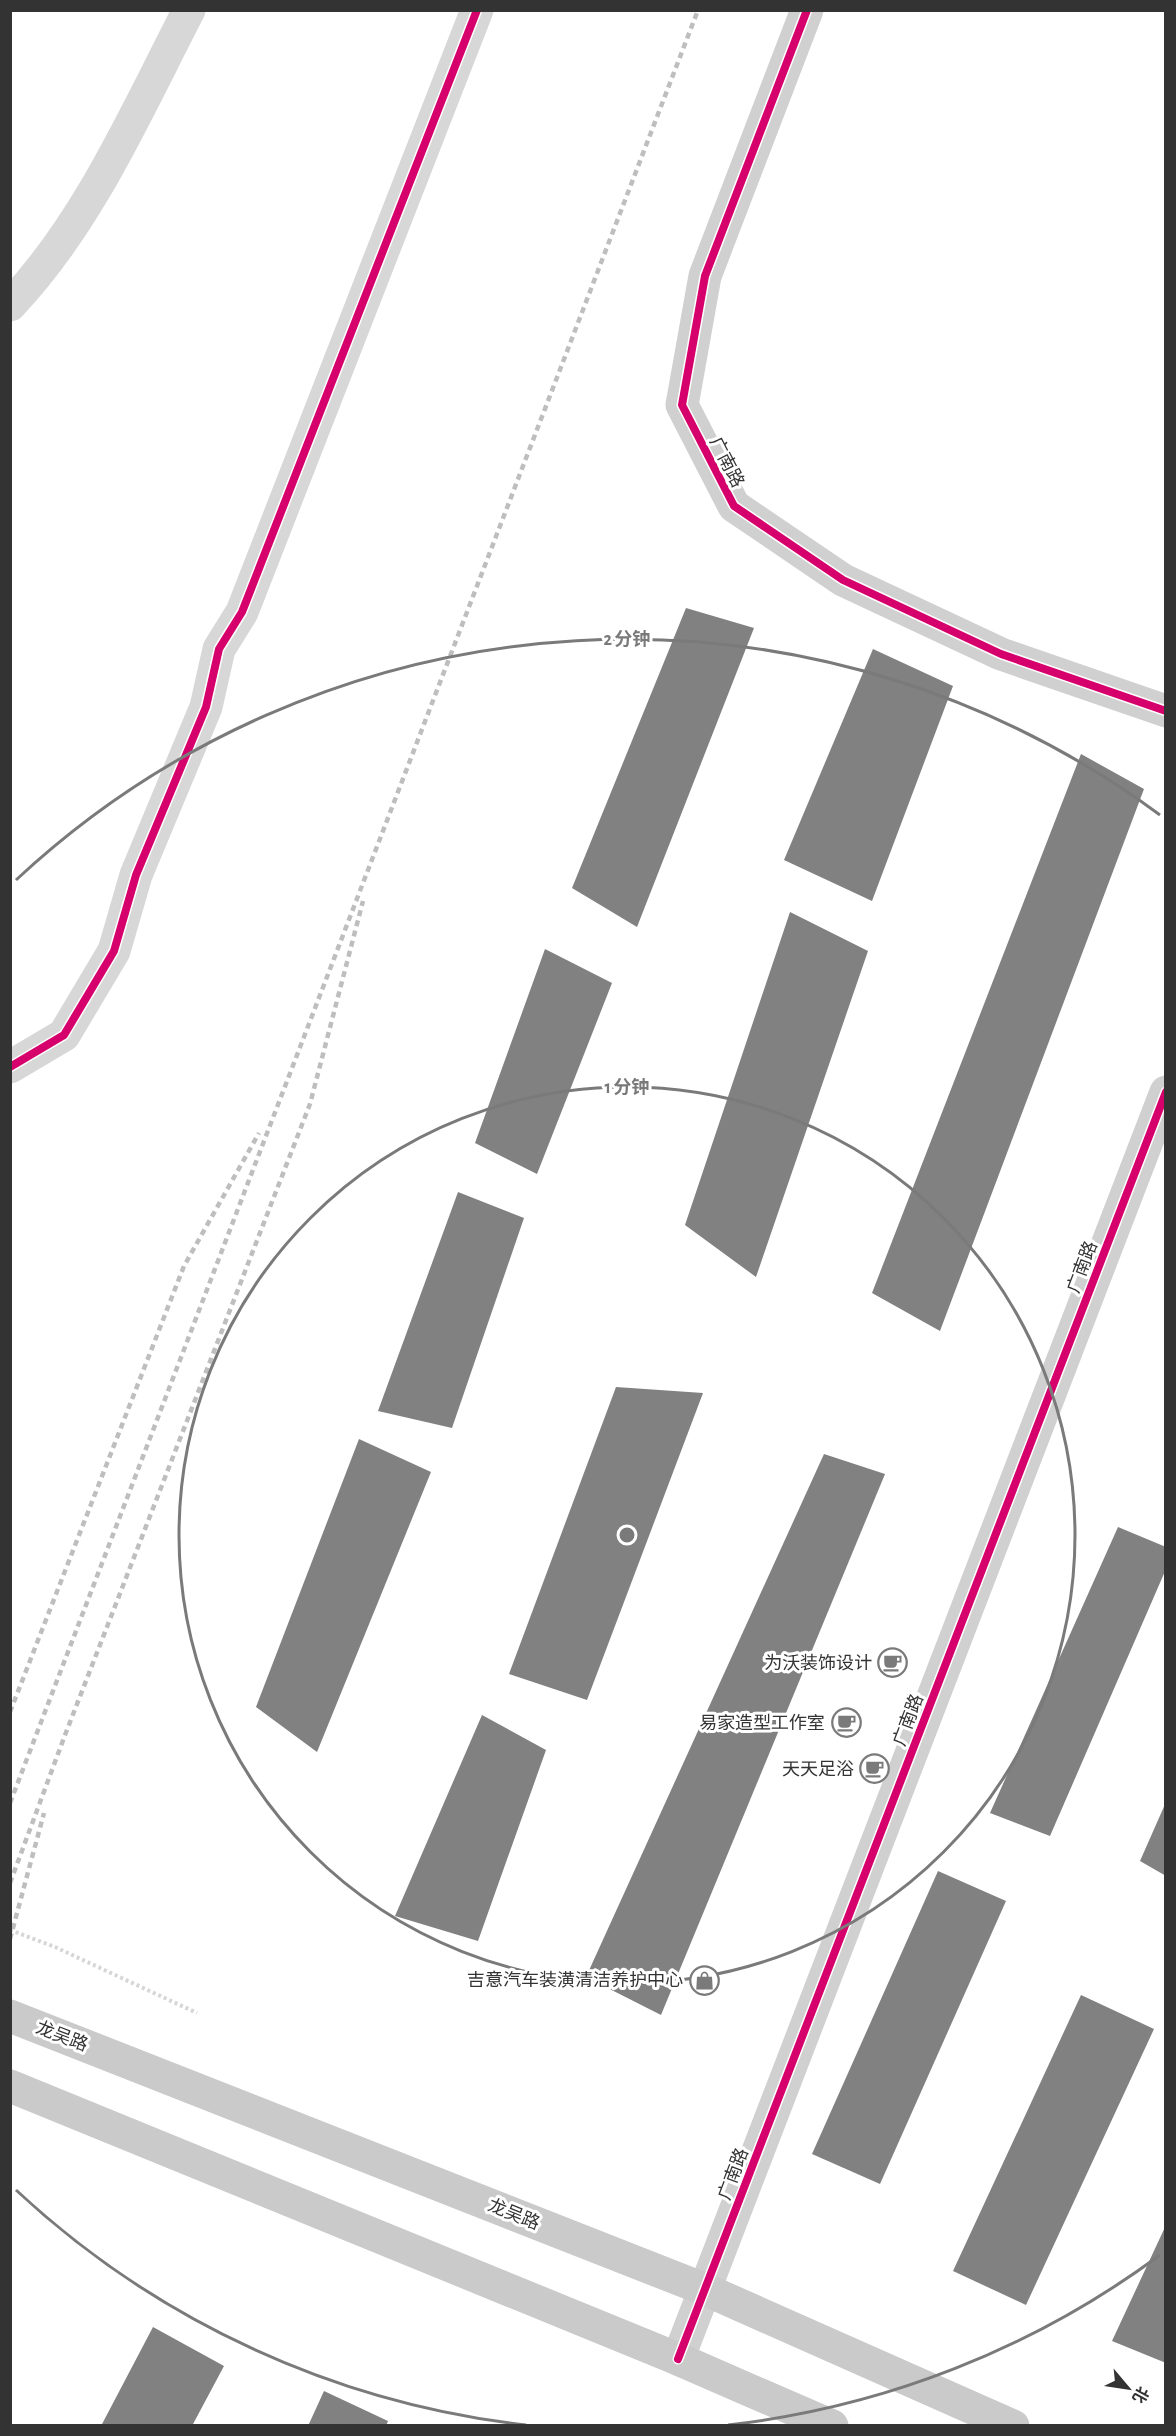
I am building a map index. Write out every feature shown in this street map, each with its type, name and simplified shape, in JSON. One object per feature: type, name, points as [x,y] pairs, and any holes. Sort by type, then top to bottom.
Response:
[{"type":"main road","name":"龙吴路","points":[[10,2016],[704,2289],[1013,2426]]},
{"type":"main road","points":[[10,2086],[678,2359],[832,2426]]},
{"type":"street","points":[[10,305],[29,285],[95,190],[189,10]]},
{"type":"street","points":[[10,1068],[64,1035],[114,951],[136,875],[206,707],[219,649],[243,612],[477,10]]},
{"type":"street","name":"广南路","points":[[807,10],[705,276],[682,405],[734,506],[843,580],[1001,654],[1166,711]]},
{"type":"street","name":"广南路","points":[[678,2359],[1166,1092]]},
{"type":"path","points":[[10,1930],[55,1947],[197,2013]]},
{"type":"building","points":[[686,608],[754,628],[637,927],[572,888]]},
{"type":"building","points":[[873,649],[953,686],[872,901],[784,860]]},
{"type":"building","points":[[1081,754],[1144,789],[940,1331],[872,1293]]},
{"type":"building","points":[[790,912],[868,951],[756,1277],[685,1225]]},
{"type":"building","points":[[545,949],[612,983],[537,1174],[475,1143]]},
{"type":"building","points":[[458,1192],[524,1218],[452,1428],[378,1411]]},
{"type":"building","points":[[616,1387],[703,1393],[587,1700],[509,1674]]},
{"type":"building","points":[[359,1439],[431,1472],[317,1752],[256,1707]]},
{"type":"building","points":[[824,1454],[885,1474],[661,2015],[586,1977]]},
{"type":"building","points":[[1118,1527],[1166,1547],[1166,1569],[1050,1836],[990,1813]]},
{"type":"building","points":[[482,1715],[546,1750],[478,1941],[395,1916]]},
{"type":"building","points":[[1166,1802],[1166,1876],[1140,1861]]},
{"type":"building","points":[[938,1871],[1006,1901],[880,2184],[812,2154]]},
{"type":"building","points":[[1081,1995],[1154,2029],[1026,2305],[953,2271]]},
{"type":"building","points":[[1166,2225],[1166,2363],[1112,2341]]},
{"type":"building","points":[[153,2327],[224,2366],[192,2426],[101,2426]]},
{"type":"building","points":[[324,2391],[388,2421],[386,2426],[308,2426]]},
{"type":"railway","points":[[10,1803],[698,10]]},
{"type":"railway","points":[[10,1883],[65,1735],[310,1104],[363,901]]},
{"type":"railway","points":[[10,1712],[184,1266],[259,1133]]},
{"type":"railway","points":[[10,1939],[44,1813]]},
{"type":"cycle path","points":[[10,1067],[64,1035],[114,951],[136,875],[206,707],[219,649],[242,612],[477,10]]},
{"type":"cycle path","points":[[807,10],[705,276],[682,405],[734,506],[843,580],[1001,654],[1166,711]]},
{"type":"cycle path","points":[[678,2359],[1166,1092]]},
{"type":"place","name":"为沃装饰设计","points":[[893,1663]]},
{"type":"place","name":"易家造型工作室","points":[[846,1723]]},
{"type":"place","name":"天天足浴","points":[[875,1769]]},
{"type":"place","name":"吉意汽车装潢清洁养护中心","points":[[704,1980]]}]
